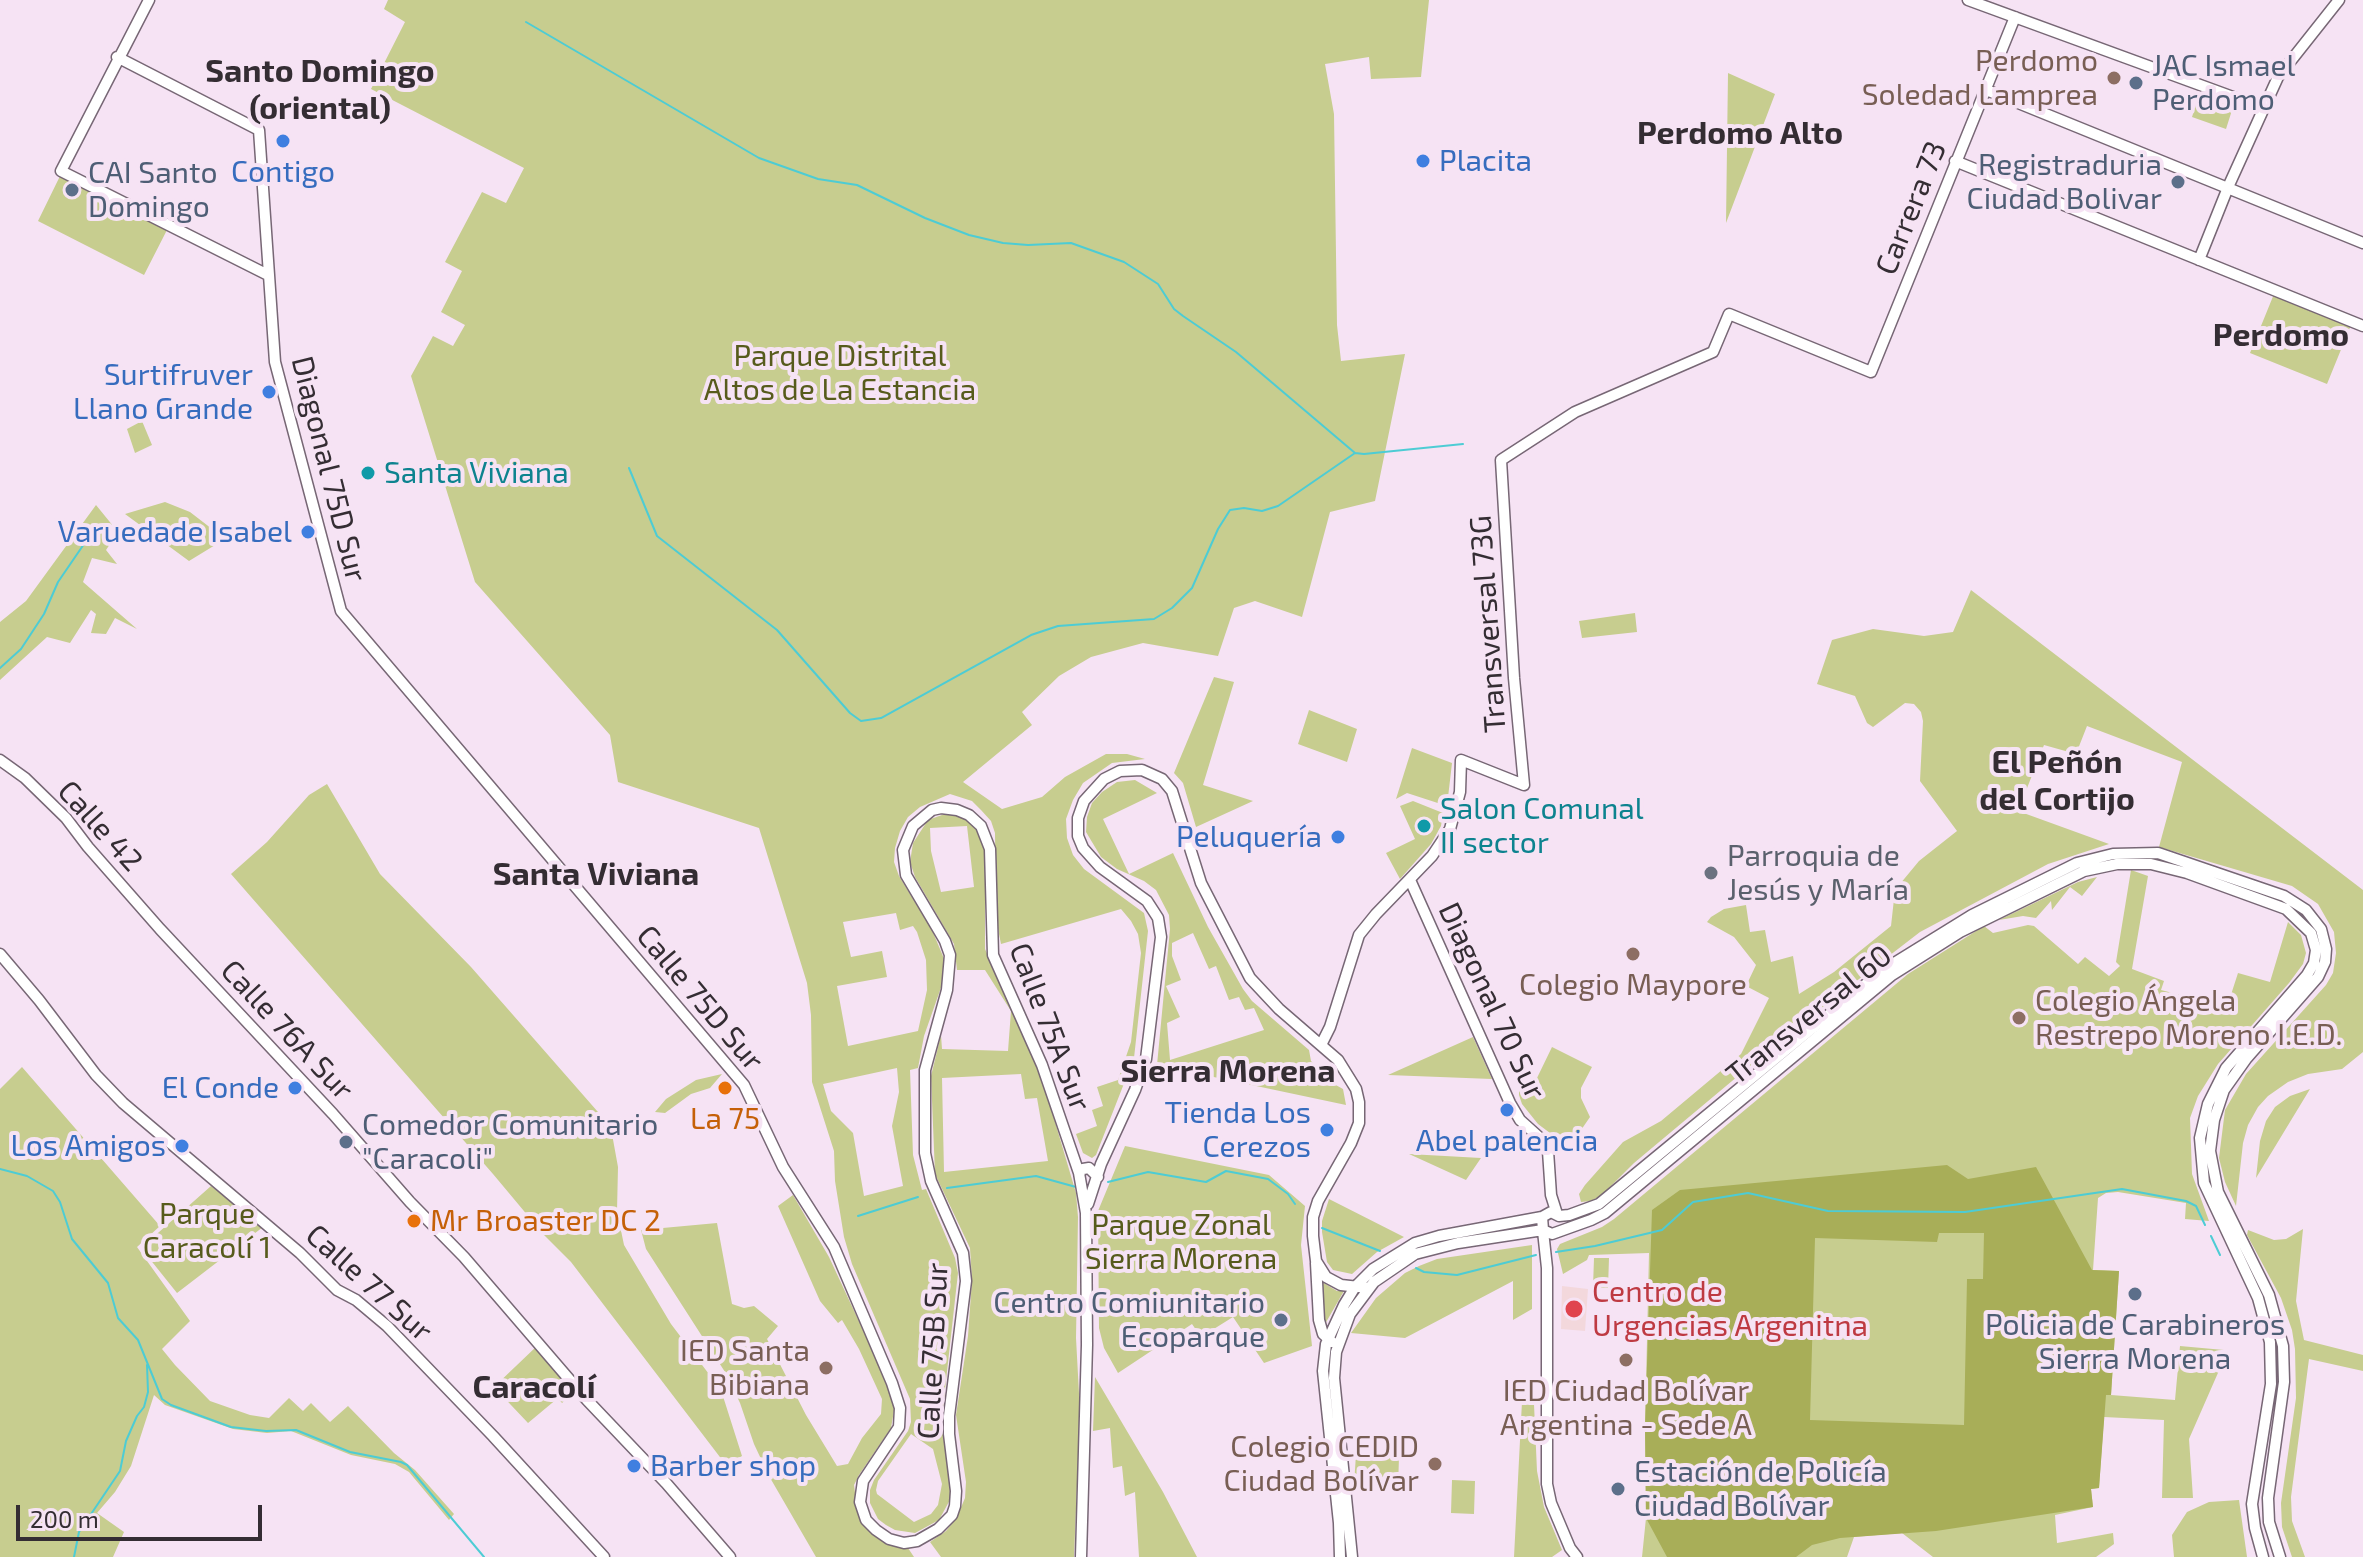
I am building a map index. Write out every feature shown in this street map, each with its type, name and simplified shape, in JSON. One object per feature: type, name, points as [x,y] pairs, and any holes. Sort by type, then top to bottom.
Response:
[{"type":"street","points":[[149,0],[61,171],[268,275]]},
{"type":"street","points":[[1968,0],[2263,108]]},
{"type":"street","points":[[2199,260],[2278,77],[2339,0]]},
{"type":"street","name":"Carrera 73","points":[[1501,460],[1575,412],[1713,352],[1729,314],[1871,372],[2015,17]]},
{"type":"street","name":"Diagonal 75D Sur","points":[[117,57],[259,130],[271,332],[277,372],[338,603],[345,617]]},
{"type":"street","points":[[1984,89],[2363,243]]},
{"type":"street","points":[[1955,161],[2363,326]]},
{"type":"street","name":"Transversal 73G","points":[[1410,880],[1432,856],[1450,829],[1460,792],[1461,760],[1524,785],[1514,678],[1501,460]]},
{"type":"street","name":"Calle 75D Sur","points":[[345,617],[735,1073],[749,1095],[783,1167],[834,1247],[900,1408],[899,1427],[863,1481],[860,1502]]},
{"type":"street","name":"Calle 42","points":[[0,760],[25,778],[66,818],[160,929]]},
{"type":"street","points":[[1081,1557],[1089,1174],[1105,1155],[1146,1059],[1161,937],[1154,909],[1090,858],[1080,842],[1078,818],[1084,801],[1104,779],[1120,771],[1142,770],[1162,779],[1176,800],[1201,883],[1242,966],[1265,995],[1338,1060],[1356,1089],[1360,1115],[1355,1134],[1315,1212],[1313,1236],[1319,1320],[1332,1342],[1352,1557]]},
{"type":"street","name":"Calle 75B Sur","points":[[860,1502],[866,1520],[876,1530],[889,1539],[904,1543],[917,1541],[938,1529],[952,1515],[955,1506],[949,1416],[962,1323],[965,1264],[929,1175],[924,1093],[926,1062],[947,990],[950,963],[945,941],[904,869],[902,856],[907,836],[921,817],[941,808],[969,815],[981,826]]},
{"type":"street","name":"Calle 75A Sur","points":[[981,826],[990,849],[993,955],[1042,1065],[1071,1150],[1089,1174],[1078,1180],[1086,1213]]},
{"type":"street","points":[[2104,860],[2151,864],[2175,870],[2286,909],[2311,933],[2325,962],[2318,977],[2232,1077],[2218,1104],[2210,1140],[2218,1192],[2272,1303],[2283,1346],[2284,1382],[2268,1498],[2269,1522],[2280,1557]]},
{"type":"street","name":"Transversal 60","points":[[1542,1217],[1548,1213],[1581,1212],[1607,1199],[1890,964],[1972,915],[2069,866],[2104,860]]},
{"type":"street","name":"Transversal 60","points":[[1368,1288],[1395,1266],[1423,1251],[1492,1236],[1550,1231],[1591,1220],[1622,1200],[1854,1004],[1905,965],[1985,919],[2104,860]]},
{"type":"street","points":[[1321,1045],[1330,1027],[1359,935],[1410,880]]},
{"type":"street","name":"Diagonal 70 Sur","points":[[1410,880],[1510,1103],[1520,1120],[1547,1149],[1549,1182],[1562,1223],[1550,1231],[1542,1217],[1549,1182]]},
{"type":"street","name":"Calle 76A Sur","points":[[160,929],[464,1257],[587,1400],[666,1483],[730,1557]]},
{"type":"street","points":[[2263,1557],[2252,1504],[2271,1384],[2270,1342],[2258,1298],[2204,1183],[2200,1138],[2208,1104],[2226,1068],[2307,975],[2321,950]]},
{"type":"street","name":"Calle 77 Sur","points":[[0,954],[96,1075],[123,1103],[300,1253],[337,1290],[356,1300],[387,1326],[604,1557]]},
{"type":"street","points":[[1340,1557],[1323,1371],[1337,1316],[1355,1287],[1394,1254],[1423,1239],[1542,1217]]},
{"type":"street","points":[[1550,1231],[1547,1268],[1547,1484],[1557,1518],[1577,1557]]},
{"type":"street","points":[[1316,1261],[1321,1272],[1333,1282],[1368,1288]]},
{"type":"street","points":[[1332,1342],[1368,1288]]},
{"type":"shaded area","name":"Centro de Urgencias Argenitna","points":[[1562,1286],[1588,1289],[1585,1331],[1561,1329]]},
{"type":"green space","name":"Parque Distrital Altos de La Estancia","points":[[388,0],[1429,0],[1421,77],[1371,79],[1369,57],[1325,64],[1334,114],[1337,325],[1341,361],[1405,354],[1375,501],[1330,512],[1302,617],[1255,601],[1234,608],[1218,656],[1143,643],[1091,657],[1059,676],[1022,712],[1032,725],[963,782],[1002,809],[1042,797],[1065,777],[1106,754],[1127,754],[1145,759],[1112,763],[1083,783],[1066,819],[1067,838],[1073,855],[1084,869],[1144,913],[1148,931],[1134,1058],[1096,1155],[1092,1158],[1083,1153],[1076,1134],[1097,1126],[1092,1110],[1103,1106],[1097,1087],[1118,1080],[1131,1042],[1141,953],[1138,934],[1131,921],[1121,909],[1001,944],[996,919],[995,833],[991,821],[972,801],[950,794],[920,807],[908,817],[900,831],[894,862],[899,876],[932,930],[945,961],[944,979],[924,1036],[918,1068],[910,1070],[913,1155],[922,1190],[926,1189],[955,1258],[958,1273],[941,1425],[953,1486],[951,1498],[939,1520],[915,1533],[895,1530],[886,1525],[878,1519],[870,1503],[874,1480],[908,1431],[911,1422],[910,1399],[852,1264],[844,1237],[835,1181],[834,1151],[812,1082],[807,983],[759,828],[618,782],[610,735],[475,582],[411,376],[433,336],[453,346],[465,325],[441,312],[462,271],[445,262],[482,192],[506,203],[524,168],[371,89],[405,22],[384,9]],"holes":[[[896,913],[900,930],[913,926],[917,932],[926,960],[927,990],[918,1031],[848,1046],[837,986],[887,977],[882,951],[851,957],[843,922]],[[897,1068],[899,1092],[892,1126],[903,1186],[864,1196],[853,1133],[831,1111],[823,1084]],[[911,1434],[933,1449],[942,1484],[938,1505],[931,1514],[914,1522],[877,1494],[878,1481]]]},
{"type":"green space","points":[[1728,73],[1775,94],[1726,223]]},
{"type":"green space","points":[[2199,95],[2233,107],[2226,129],[2192,117]]},
{"type":"green space","points":[[61,174],[168,228],[144,275],[38,221]]},
{"type":"green space","points":[[2274,294],[2351,325],[2327,384],[2250,353]]},
{"type":"green space","points":[[142,421],[152,445],[135,453],[127,429]]},
{"type":"green space","points":[[165,502],[190,512],[225,539],[189,561],[125,514]]},
{"type":"green space","points":[[96,505],[118,532],[106,550],[117,564],[92,558],[83,582],[137,629],[115,618],[106,634],[91,633],[96,614],[91,610],[70,643],[47,637],[0,680],[0,622],[26,601]]},
{"type":"green space","points":[[1971,590],[2363,890],[2363,1052],[2342,1069],[2308,1074],[2288,1082],[2258,1107],[2243,1143],[2236,1206],[2219,1158],[2225,1110],[2246,1074],[2326,985],[2333,973],[2336,953],[2334,932],[2318,904],[2292,886],[2159,847],[2182,762],[2087,726],[2076,754],[2044,745],[2018,811],[2109,844],[2048,864],[1920,932],[1793,1030],[1634,1163],[1602,1195],[1581,1202],[1579,1194],[1585,1185],[1623,1142],[1661,1121],[1741,1054],[1769,998],[1746,986],[1756,965],[1734,937],[1707,922],[1711,917],[1724,909],[1746,905],[1750,932],[1765,930],[1771,962],[1793,956],[1799,994],[1834,972],[1891,926],[1895,890],[1919,861],[1957,831],[1920,781],[1923,721],[1921,712],[1914,704],[1905,703],[1873,727],[1867,723],[1855,696],[1817,684],[1832,640],[1873,629],[1924,636],[1953,632]]},
{"type":"green space","points":[[1635,613],[1637,632],[1582,638],[1579,621]]},
{"type":"green space","points":[[1214,677],[1234,682],[1203,785],[1253,801],[1196,827],[1183,783],[1174,773]]},
{"type":"green space","points":[[1309,710],[1357,729],[1347,762],[1298,744]]},
{"type":"green space","points":[[1412,748],[1452,763],[1447,806],[1407,793],[1396,799]]},
{"type":"green space","points":[[1135,780],[1157,793],[1103,819],[1129,874],[1173,853],[1208,927],[1243,989],[1252,1001],[1309,1050],[1311,1061],[1343,1089],[1346,1105],[1157,1065],[1169,915],[1156,890],[1117,869],[1101,857],[1086,832],[1092,803],[1117,782]],"holes":[[[1193,933],[1209,969],[1216,966],[1229,1000],[1239,997],[1245,1010],[1254,1008],[1264,1030],[1170,1060],[1167,1023],[1180,1017],[1166,986],[1181,980],[1172,956],[1172,943]]]},
{"type":"green space","points":[[327,784],[380,874],[471,967],[598,1112],[612,1134],[618,1167],[617,1211],[624,1245],[671,1324],[721,1390],[742,1456],[726,1465],[571,1262],[544,1235],[231,874],[267,842],[309,795]]},
{"type":"green space","points":[[1413,801],[1443,813],[1441,826],[1431,844],[1400,879],[1386,853],[1415,839],[1400,806]]},
{"type":"green space","points":[[942,815],[967,818],[977,829],[985,847],[985,949],[1040,1071],[1076,1193],[1076,1338],[1080,1412],[1074,1557],[941,1557],[930,1542],[946,1531],[957,1517],[965,1498],[966,1482],[956,1415],[968,1336],[972,1280],[970,1248],[935,1174],[931,1076],[941,1035],[942,1049],[1008,1051],[1011,1011],[985,970],[957,970],[954,944],[915,877],[910,862],[913,843],[928,820]],"holes":[[[967,826],[974,887],[941,892],[931,851],[930,828]],[[1021,1074],[1025,1099],[1037,1098],[1048,1161],[944,1172],[942,1078]]]},
{"type":"green space","points":[[2131,870],[2148,876],[2132,969],[2164,981],[2161,990],[2227,1007],[2238,973],[2270,982],[2288,922],[2301,935],[2306,953],[2303,964],[2289,983],[2218,1064],[2198,1096],[2190,1118],[2192,1174],[2209,1221],[2185,1219],[2186,1203],[2118,1192],[2106,1193],[2098,1198],[2093,1270],[2119,1271],[2111,1395],[2175,1400],[2180,1346],[2224,1350],[2221,1366],[2189,1439],[2193,1498],[2162,1498],[2164,1420],[2104,1417],[2099,1488],[2091,1489],[2093,1507],[2055,1515],[2057,1543],[2113,1533],[2114,1544],[2096,1557],[1933,1557],[1902,1533],[1854,1537],[1847,1557],[1642,1557],[1646,1518],[1649,1253],[1589,1255],[1587,1260],[1563,1274],[1557,1249],[1560,1244],[1614,1219],[1908,974],[1984,926],[1993,933],[2034,926],[2078,964],[2085,957],[2109,976],[2120,966],[2116,962]]},
{"type":"green space","points":[[2097,877],[2082,896],[2070,887],[2052,910],[2051,901],[2036,918],[2023,916],[1999,920],[2078,882]]},
{"type":"green space","points":[[1473,1037],[1492,1079],[1388,1075]]},
{"type":"green space","points":[[1552,1047],[1592,1067],[1581,1088],[1581,1098],[1590,1117],[1579,1133],[1569,1137],[1550,1133],[1538,1124],[1522,1104],[1519,1095],[1519,1084],[1530,1083],[1537,1078]]},
{"type":"green space","points":[[22,1067],[160,1226],[137,1247],[190,1321],[162,1349],[175,1365],[210,1401],[250,1415],[269,1418],[289,1398],[303,1411],[311,1403],[330,1422],[348,1406],[415,1470],[454,1514],[449,1520],[409,1472],[395,1464],[351,1455],[291,1431],[267,1433],[233,1429],[165,1405],[154,1395],[131,1466],[97,1513],[124,1532],[113,1557],[0,1557],[0,1089]]},
{"type":"green space","points":[[722,1074],[710,1088],[691,1094],[665,1113],[655,1112],[666,1099],[696,1080]]},
{"type":"green space","points":[[2310,1089],[2256,1178],[2260,1141],[2266,1121],[2275,1107],[2290,1096]]},
{"type":"green space","name":"Parque Zonal Sierra Morena","points":[[1125,1146],[1269,1175],[1305,1206],[1301,1245],[1312,1346],[1264,1363],[1233,1317],[1201,1337],[1192,1324],[1118,1373],[1104,1348],[1099,1328],[1098,1211]]},
{"type":"green space","points":[[1409,1154],[1481,1158],[1466,1180]]},
{"type":"green space","points":[[1947,1165],[1968,1179],[2036,1167],[2092,1270],[2119,1271],[2111,1395],[2106,1395],[2099,1488],[2091,1489],[2093,1507],[1936,1531],[1840,1538],[1812,1545],[1796,1557],[1667,1557],[1646,1518],[1645,1426],[1652,1210],[1680,1190]],"holes":[[[1939,1233],[1984,1233],[1983,1279],[1967,1279],[1964,1425],[1810,1420],[1815,1238],[1937,1242]]]},
{"type":"green space","name":"Parque Caracolí 1","points":[[211,1186],[263,1227],[177,1293],[141,1248]]},
{"type":"green space","points":[[793,1195],[829,1257],[895,1405],[891,1428],[854,1485],[857,1507],[898,1545],[908,1548],[914,1557],[816,1557],[769,1476],[725,1372],[646,1249],[641,1230],[717,1223],[732,1304],[744,1308],[754,1306],[778,1326],[767,1339],[806,1415],[837,1466],[848,1464],[862,1438],[881,1414],[882,1399],[842,1320],[838,1323],[820,1301],[778,1206]]},
{"type":"green space","points":[[1329,1199],[1404,1237],[1377,1252],[1352,1274],[1333,1270],[1327,1262],[1322,1232]]},
{"type":"green space","points":[[2303,1229],[2296,1301],[2304,1340],[2363,1355],[2363,1371],[2309,1359],[2291,1497],[2292,1521],[2305,1557],[2292,1557],[2282,1527],[2281,1503],[2296,1398],[2295,1349],[2281,1298],[2247,1235],[2248,1230],[2274,1240],[2286,1239]]},
{"type":"green space","points":[[1532,1245],[1532,1309],[1513,1320],[1513,1281],[1405,1338],[1351,1333],[1376,1298],[1405,1273],[1419,1266],[1437,1259]]},
{"type":"green space","points":[[1594,1258],[1609,1258],[1608,1288],[1593,1287]]},
{"type":"green space","points":[[1322,1282],[1337,1291],[1344,1291],[1325,1324]]},
{"type":"green space","points":[[538,1345],[576,1391],[562,1403],[558,1398],[528,1423],[494,1387]]},
{"type":"green space","points":[[1095,1377],[1163,1492],[1197,1557],[1139,1557],[1135,1492],[1125,1496],[1122,1466],[1113,1468],[1110,1428],[1093,1431]]},
{"type":"green space","points":[[1523,1382],[1533,1382],[1537,1471],[1544,1507],[1562,1550],[1552,1557],[1514,1557]]},
{"type":"green space","points":[[1356,1454],[1399,1457],[1398,1488],[1376,1487],[1377,1463],[1375,1487],[1354,1485]]},
{"type":"green space","points":[[1452,1480],[1475,1481],[1474,1514],[1451,1513]]},
{"type":"green space","points":[[2239,1500],[2247,1557],[2174,1557],[2172,1535],[2187,1512],[2209,1502]]},
{"type":"waterway","points":[[526,22],[759,158],[818,179],[857,185],[925,218],[969,235],[1028,245],[1071,243],[1124,262],[1158,284],[1174,309],[1236,352],[1355,453],[1463,444]]},
{"type":"waterway","points":[[629,468],[657,536],[777,630],[850,713],[861,721],[881,718],[1031,635],[1058,626],[1154,619],[1172,608],[1192,588],[1218,529],[1230,510],[1244,508],[1262,511],[1278,506],[1355,453]]},
{"type":"waterway","points":[[0,668],[21,649],[44,614],[58,582],[97,525]]},
{"type":"waterway","points":[[0,1169],[27,1176],[53,1191],[60,1202],[72,1239],[108,1283],[118,1318],[138,1340],[162,1399],[231,1427],[296,1430],[350,1452],[401,1462],[407,1465],[484,1557]]},
{"type":"waterway","points":[[1108,1182],[1148,1172],[1206,1182],[1226,1171],[1268,1179],[1288,1194],[1295,1204]]},
{"type":"waterway","points":[[947,1188],[1036,1176],[1076,1187]]},
{"type":"waterway","points":[[1556,1252],[1662,1230],[1693,1202],[1748,1193],[1828,1211],[1965,1212],[2122,1189],[2186,1201],[2196,1206],[2205,1225]]},
{"type":"waterway","points":[[858,1216],[918,1197]]},
{"type":"waterway","points":[[1322,1228],[1380,1251]]},
{"type":"waterway","points":[[2211,1236],[2220,1255]]},
{"type":"waterway","points":[[1416,1268],[1424,1272],[1457,1275],[1536,1255]]},
{"type":"waterway","points":[[74,1557],[79,1532],[120,1471],[126,1441],[144,1407],[148,1392],[147,1365]]},
{"type":"place","name":"Perdomo Soledad Lamprea","points":[[2114,78]]},
{"type":"place","name":"JAC Ismael Perdomo","points":[[2136,83]]},
{"type":"place","name":"Contigo","points":[[283,141]]},
{"type":"place","name":"Placita","points":[[1423,161]]},
{"type":"place","name":"Registraduria Ciudad Bolivar","points":[[2178,182]]},
{"type":"place","name":"CAI Santo Domingo","points":[[72,190]]},
{"type":"place","name":"Surtifruver Llano Grande","points":[[269,392]]},
{"type":"place","name":"Santa Viviana","points":[[368,473]]},
{"type":"place","name":"Varuedade Isabel","points":[[308,532]]},
{"type":"place","name":"Salon Comunal II sector","points":[[1424,826]]},
{"type":"place","name":"Peluquería","points":[[1338,837]]},
{"type":"place","name":"Parroquia de Jesús y María","points":[[1711,873]]},
{"type":"place","name":"Colegio Maypore","points":[[1633,954]]},
{"type":"place","name":"Colegio Ángela Restrepo Moreno I.E.D.","points":[[2019,1018]]},
{"type":"place","name":"El Conde","points":[[295,1088]]},
{"type":"place","name":"La 75","points":[[725,1088]]},
{"type":"place","name":"Abel palencia","points":[[1507,1110]]},
{"type":"place","name":"Tienda Los Cerezos","points":[[1327,1130]]},
{"type":"place","name":"Comedor Comunitario \"Caracoli\"","points":[[346,1142]]},
{"type":"place","name":"Los Amigos","points":[[182,1146]]},
{"type":"place","name":"Mr Broaster DC 2","points":[[414,1221]]},
{"type":"place","name":"Policia de Carabineros Sierra Morena","points":[[2135,1294]]},
{"type":"place","name":"Centro de Urgencias Argenitna","points":[[1574,1309]]},
{"type":"place","name":"Centro Comiunitario Ecoparque","points":[[1281,1320]]},
{"type":"place","name":"IED Ciudad Bolívar Argentina - Sede A","points":[[1626,1360]]},
{"type":"place","name":"IED Santa Bibiana","points":[[826,1368]]},
{"type":"place","name":"Colegio CEDID Ciudad Bolívar","points":[[1435,1464]]},
{"type":"place","name":"Barber shop","points":[[634,1466]]},
{"type":"place","name":"Estación de Policía Ciudad Bolívar","points":[[1618,1489]]},
{"type":"district","name":"Santo Domingo (oriental)","points":[[320,90]]},
{"type":"district","name":"Perdomo Alto","points":[[1740,133]]},
{"type":"district","name":"Perdomo","points":[[2281,335]]},
{"type":"district","name":"El Peñón del Cortijo","points":[[2057,780]]},
{"type":"district","name":"Santa Viviana","points":[[596,874]]},
{"type":"district","name":"Sierra Morena","points":[[1228,1071]]},
{"type":"district","name":"Caracolí","points":[[534,1387]]}]
